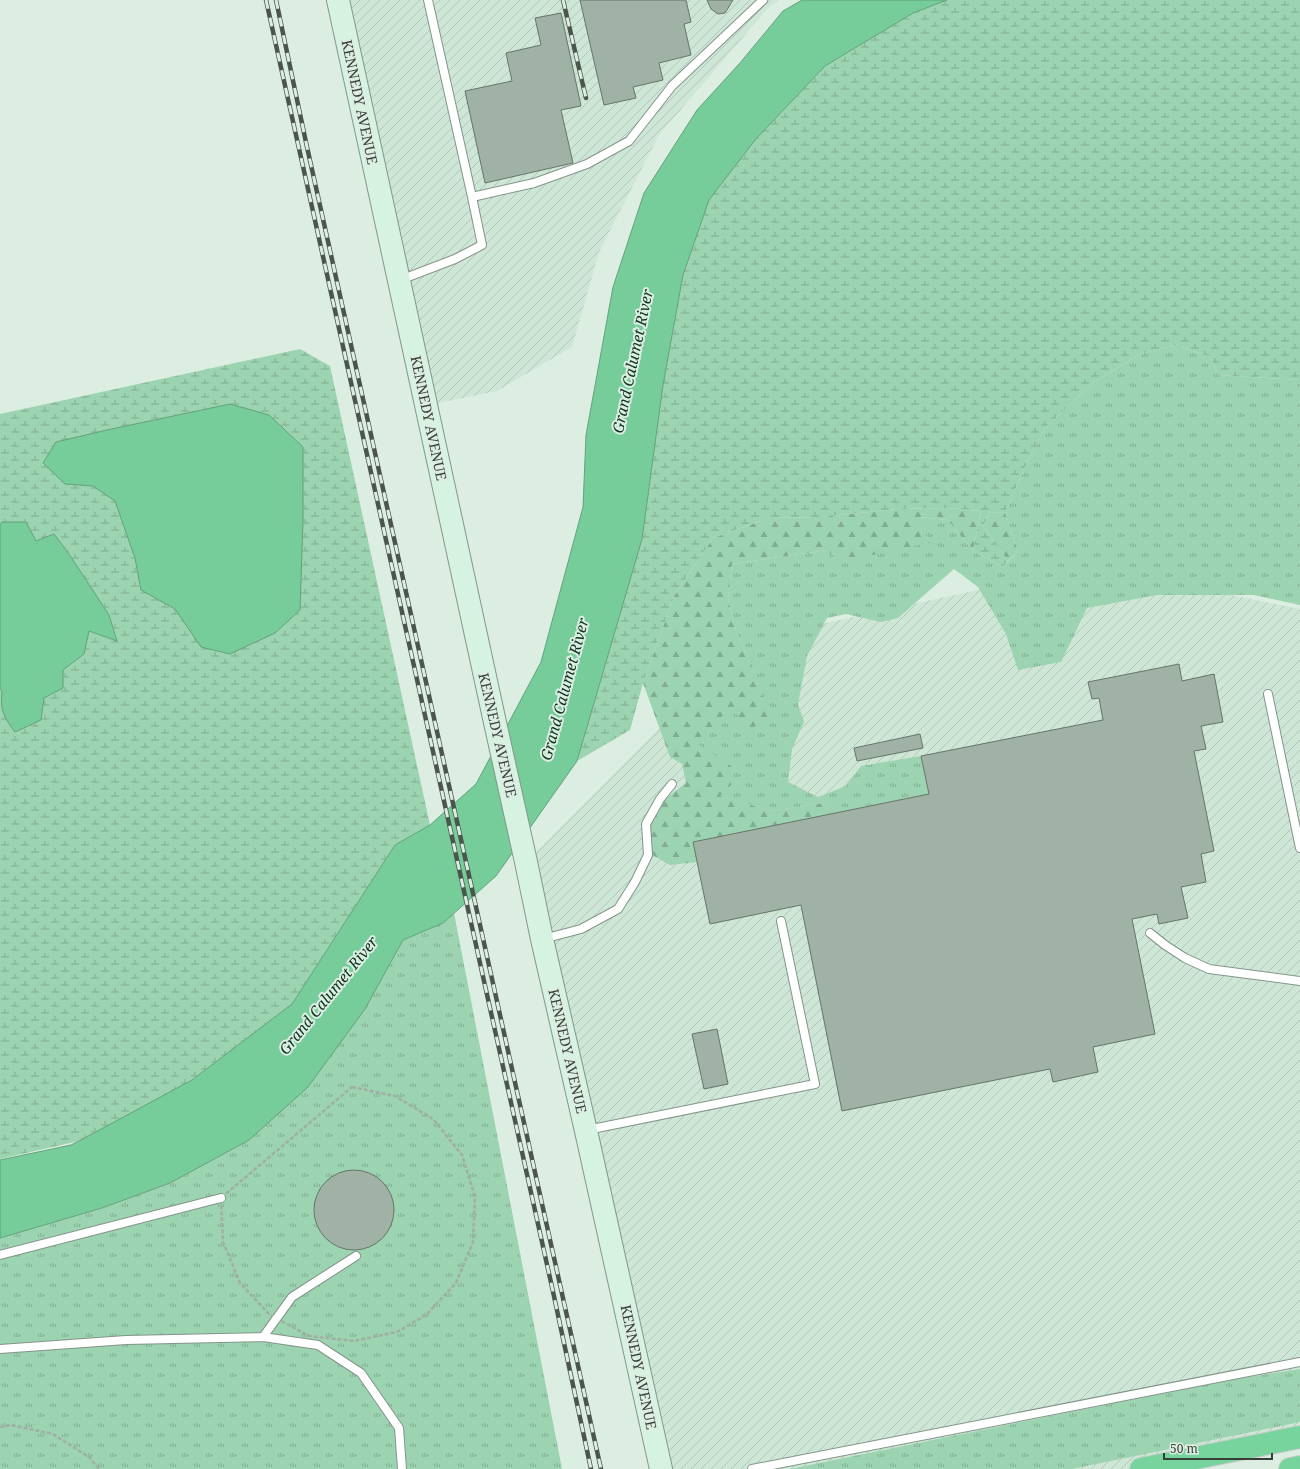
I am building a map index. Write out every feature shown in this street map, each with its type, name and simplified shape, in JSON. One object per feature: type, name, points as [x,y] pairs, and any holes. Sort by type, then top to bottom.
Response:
[{"type":"highway","points":[[1141,1469],[1300,1437]]},
{"type":"highway","points":[[1290,1469],[1300,1467]]},
{"type":"main road","name":"KENNEDY AVENUE","points":[[338,0],[542,939],[661,1469]]},
{"type":"lane","points":[[399,280],[454,259],[482,245],[428,0]]},
{"type":"lane","points":[[472,197],[540,181],[588,164],[629,141],[672,86],[763,0]]},
{"type":"lane","points":[[1268,694],[1300,848]]},
{"type":"lane","points":[[542,939],[581,929],[618,909],[635,882],[648,855],[646,824],[660,799],[672,784]]},
{"type":"lane","points":[[586,1130],[815,1084],[781,921]]},
{"type":"lane","points":[[1150,933],[1185,958],[1209,969],[1300,981]]},
{"type":"lane","points":[[0,1255],[221,1198]]},
{"type":"lane","points":[[263,1337],[292,1297],[356,1256]]},
{"type":"lane","points":[[0,1349],[126,1340],[263,1337],[318,1345],[361,1373],[399,1428],[402,1469]]},
{"type":"lane","points":[[752,1469],[1300,1362]]},
{"type":"path","points":[[352,1087],[395,1096],[433,1118],[462,1155],[475,1197],[473,1242],[456,1283],[426,1315],[397,1332],[354,1341],[310,1336],[270,1315],[240,1283],[223,1242],[221,1198],[352,1087]]},
{"type":"path","points":[[0,1427],[11,1425],[53,1434],[89,1457],[98,1469]]},
{"type":"shaded area","points":[[336,0],[779,0],[769,7],[659,135],[599,252],[572,347],[497,391],[424,406]]},
{"type":"shaded area","points":[[1088,566],[1300,609],[1300,1437],[1141,1469],[661,1469],[526,862],[747,640]]},
{"type":"green space","points":[[947,0],[1300,0],[1300,380],[1218,375],[1210,357],[1176,345],[1140,354],[1094,382],[1045,428],[1024,469],[1005,513],[990,512],[983,526],[1008,561],[1003,567],[973,551],[981,511],[949,508],[896,509],[822,517],[769,518],[713,538],[674,596],[643,683],[630,730],[577,761],[642,539],[663,385],[683,275],[709,200],[755,140],[825,66],[913,13]]},
{"type":"green space","points":[[1176,345],[1210,357],[1218,375],[1300,380],[1300,605],[1254,595],[1157,595],[1087,608],[1061,662],[1018,670],[1006,634],[978,587],[954,569],[898,618],[881,622],[846,614],[827,618],[807,656],[798,704],[804,722],[792,749],[788,782],[818,797],[846,786],[861,766],[921,756],[929,794],[830,814],[824,803],[771,811],[719,796],[695,743],[732,705],[756,676],[736,631],[728,599],[732,564],[827,550],[929,543],[918,517],[948,520],[973,551],[1003,567],[1018,551],[1005,513],[1024,469],[1045,428],[1094,382],[1140,354]]},
{"type":"green space","points":[[300,349],[330,366],[430,825],[395,845],[292,1004],[192,1080],[79,1141],[0,1159],[0,414]]},
{"type":"green space","points":[[949,508],[981,511],[973,551],[948,520],[919,517],[929,543],[840,562],[827,550],[732,564],[728,599],[736,631],[756,676],[769,718],[747,731],[732,706],[696,743],[731,766],[731,785],[720,796],[771,811],[824,803],[830,814],[693,842],[697,862],[670,865],[647,852],[646,829],[660,803],[686,783],[682,764],[670,757],[643,683],[674,596],[713,538],[769,518],[822,517],[896,509]]},
{"type":"green space","points":[[990,512],[1005,513],[1018,551],[1008,561],[983,526]]},
{"type":"green space","points":[[454,913],[562,1469],[0,1469],[0,1238],[102,1208],[170,1183],[249,1140],[365,1009],[403,940],[443,923]]},
{"type":"green space","points":[[1300,1369],[1300,1422],[1072,1469],[790,1469],[1223,1381]]},
{"type":"water","name":"Grand Calumet River","points":[[802,0],[947,0],[913,13],[825,66],[755,140],[709,200],[683,275],[663,385],[642,539],[577,761],[496,876],[443,923],[403,940],[365,1009],[308,1087],[249,1140],[170,1183],[102,1208],[0,1238],[0,1160],[71,1145],[79,1141],[192,1080],[292,1004],[395,845],[430,825],[476,784],[541,662],[583,507],[586,435],[613,287],[644,193],[697,110],[740,63],[783,11]]},
{"type":"water","points":[[230,404],[269,415],[303,447],[303,520],[300,610],[275,633],[230,654],[201,647],[175,609],[141,590],[135,558],[115,501],[93,486],[65,484],[43,463],[56,442]]},
{"type":"water","points":[[2,522],[26,522],[36,541],[54,534],[109,615],[117,641],[89,631],[84,654],[63,670],[63,688],[44,698],[41,720],[15,732],[2,709],[2,691],[0,689],[0,525]]},
{"type":"building","points":[[580,0],[686,0],[691,22],[684,24],[691,55],[659,63],[663,80],[633,87],[636,98],[604,105]]},
{"type":"building","points":[[707,0],[733,0],[725,13],[718,14],[711,9]]},
{"type":"building","points":[[561,13],[581,106],[561,110],[573,163],[485,183],[465,91],[512,81],[506,53],[541,45],[535,18]]},
{"type":"building","points":[[1179,664],[1182,681],[1214,674],[1223,722],[1201,726],[1206,749],[1194,751],[1214,851],[1201,854],[1206,882],[1181,887],[1188,918],[1159,924],[1157,914],[1132,919],[1155,1034],[1093,1047],[1098,1072],[1053,1082],[1050,1069],[842,1111],[801,905],[710,924],[693,842],[929,794],[921,756],[1103,720],[1099,698],[1092,699],[1088,682]]},
{"type":"building","points":[[920,734],[923,748],[857,761],[854,748]]},
{"type":"building","points":[[717,1029],[728,1084],[704,1089],[692,1034]]},
{"type":"building","points":[[354,1170],[369,1173],[382,1182],[391,1195],[394,1210],[391,1225],[382,1238],[369,1247],[354,1250],[339,1247],[326,1238],[317,1225],[314,1210],[317,1195],[326,1182],[339,1173]]},
{"type":"railway","points":[[266,0],[552,1287],[591,1469]]},
{"type":"railway","points":[[276,0],[307,147],[601,1469]]},
{"type":"railway","points":[[563,0],[586,98]]}]
